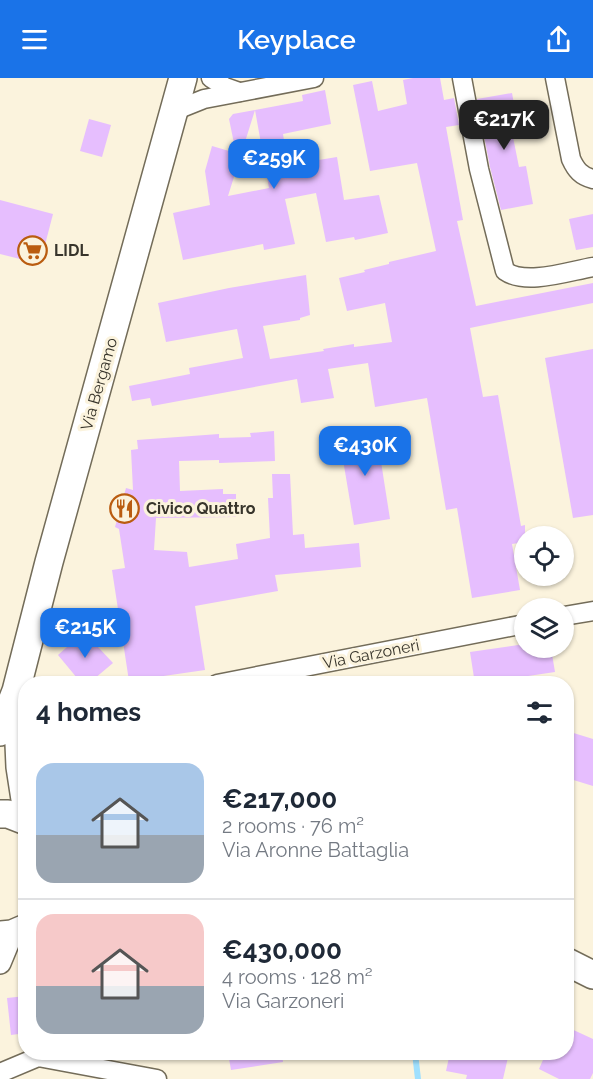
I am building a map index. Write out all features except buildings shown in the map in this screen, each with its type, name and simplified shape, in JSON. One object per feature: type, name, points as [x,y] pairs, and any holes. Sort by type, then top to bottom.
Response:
[{"type":"main road","name":"Via Bergamo","points":[[22,676],[49,562],[183,78]]},
{"type":"main road","name":"Via Bergamo","points":[[18,708],[15,734],[18,754]]},
{"type":"main road","points":[[0,814],[18,817]]},
{"type":"main road","points":[[574,966],[593,975]]},
{"type":"street","points":[[211,78],[241,93]]},
{"type":"street","points":[[174,111],[204,99],[314,78]]},
{"type":"street","points":[[462,78],[479,169],[505,271],[512,276],[532,278],[593,267]]},
{"type":"street","points":[[555,78],[571,159],[576,169],[585,177],[593,179]]},
{"type":"street","points":[[574,614],[593,611]]},
{"type":"street","name":"Via Garzoneri","points":[[258,676],[514,626]]},
{"type":"street","points":[[0,963],[12,932]]},
{"type":"street","points":[[0,1073],[31,1060]]},
{"type":"street","points":[[54,1060],[157,1079]]},
{"type":"waterway","points":[[416,1060],[418,1079]]},
{"type":"place","name":"LIDL","points":[[33,250]]},
{"type":"place","name":"Civico Quattro","points":[[125,508]]}]
